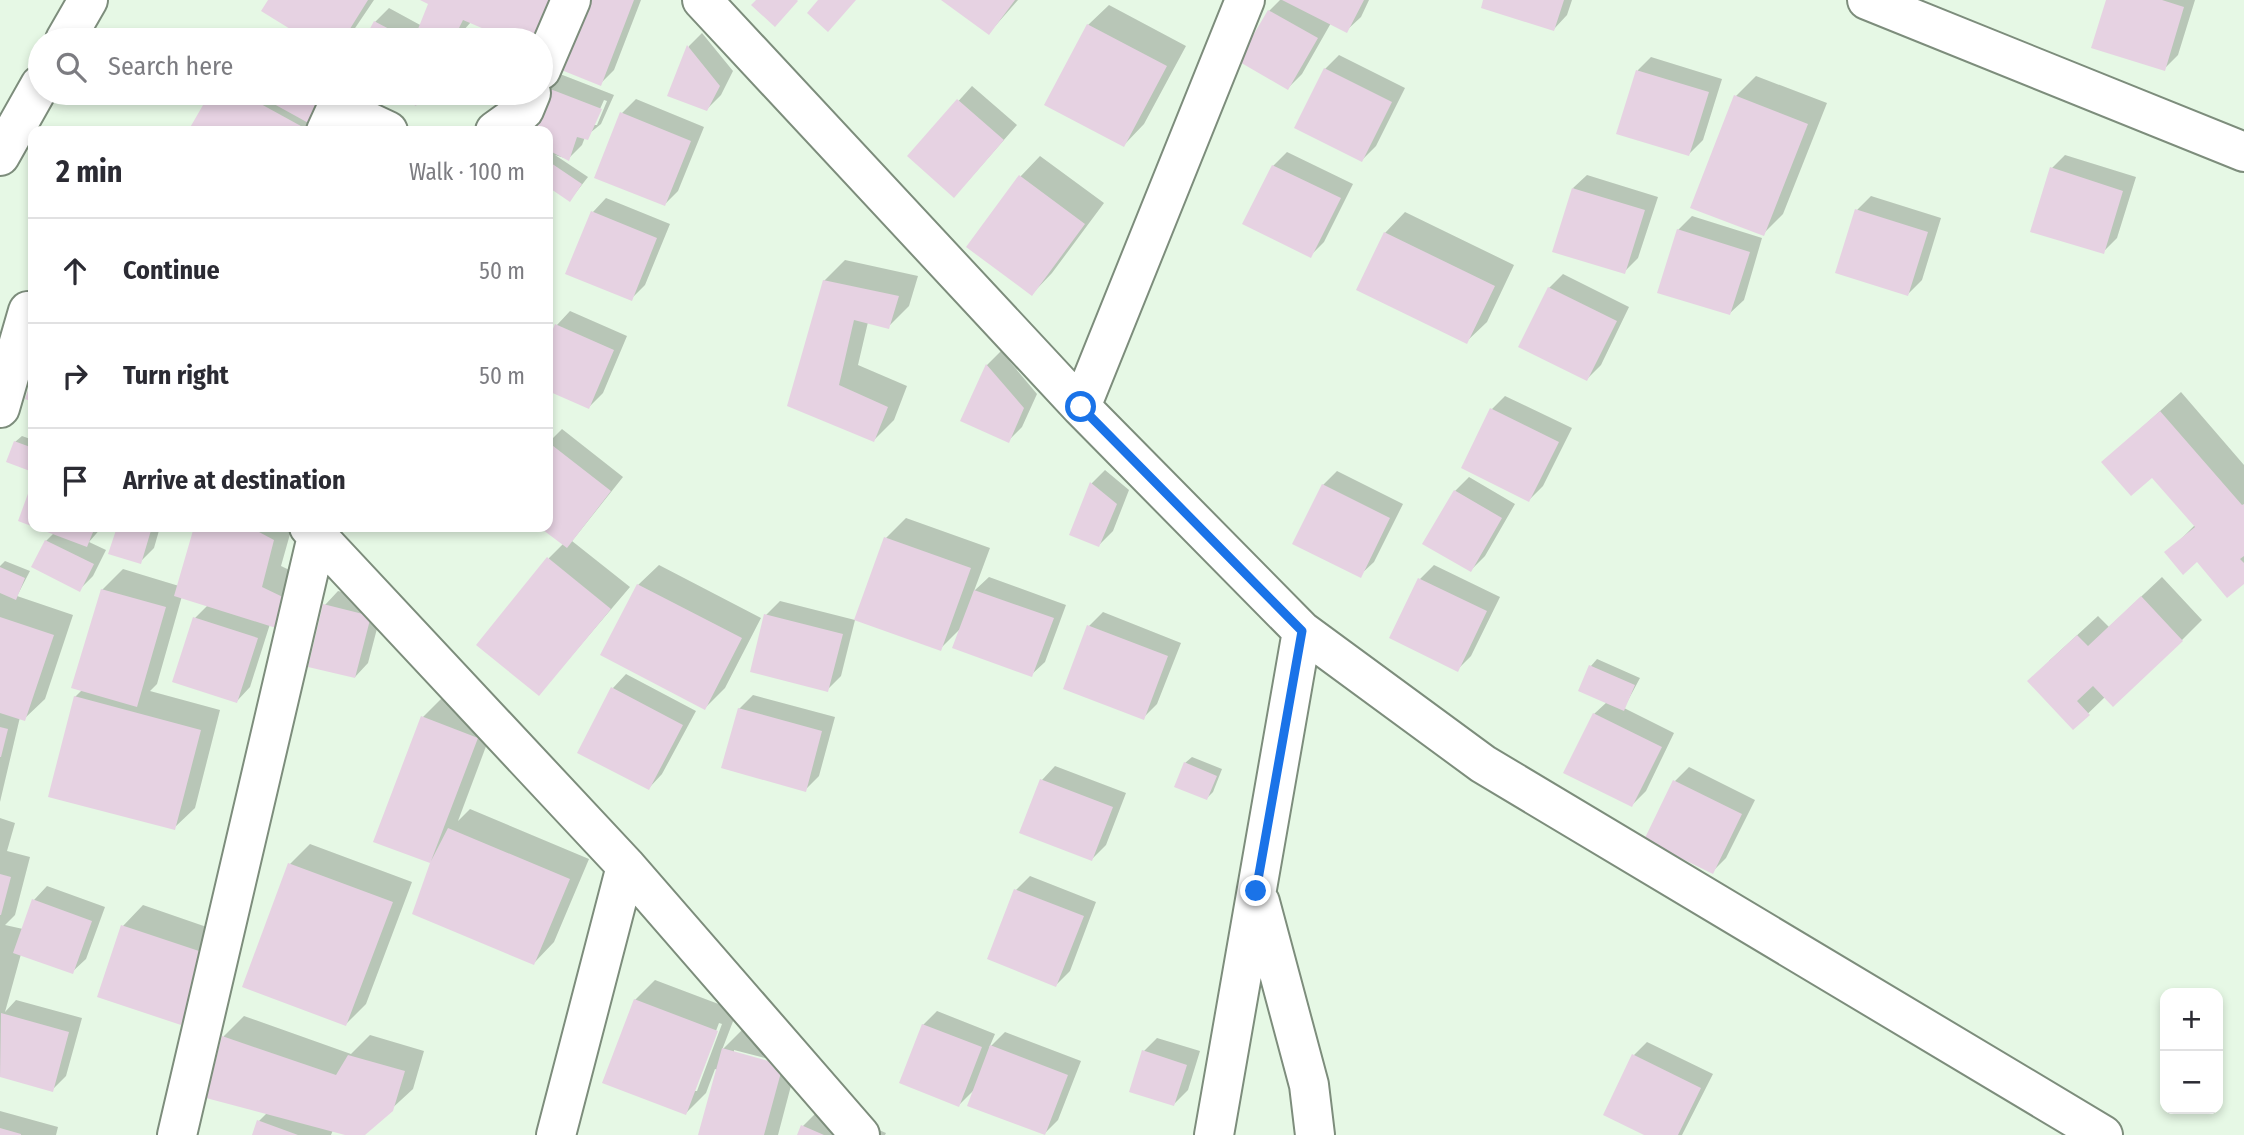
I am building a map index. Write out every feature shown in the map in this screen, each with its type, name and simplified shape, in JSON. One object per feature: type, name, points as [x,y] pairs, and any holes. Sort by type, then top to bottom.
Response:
[{"type":"street","points":[[72,28],[88,0]]},
{"type":"street","points":[[553,42],[571,0]]},
{"type":"street","points":[[702,0],[1081,407],[1302,631],[1483,764],[2103,1135]]},
{"type":"street","points":[[1081,407],[1245,0]]},
{"type":"street","points":[[1867,0],[2244,152]]},
{"type":"street","points":[[0,156],[29,105]]},
{"type":"street","points":[[502,126],[524,110],[526,105]]},
{"type":"street","points":[[328,126],[337,107],[377,126]]},
{"type":"street","points":[[0,408],[20,308]]},
{"type":"street","points":[[177,1135],[313,532]]},
{"type":"street","points":[[314,532],[626,866],[860,1135]]},
{"type":"street","points":[[1214,1135],[1302,631]]},
{"type":"street","points":[[556,1135],[626,866]]},
{"type":"street","points":[[1256,891],[1309,1085],[1315,1135]]},
{"type":"building","points":[[268,0],[368,0],[350,28],[289,28],[261,11]]},
{"type":"building","points":[[420,0],[558,0],[546,28],[482,28],[463,20],[459,28],[418,28],[428,4]]},
{"type":"building","points":[[583,0],[634,0],[601,86],[554,67]]},
{"type":"building","points":[[756,0],[798,1],[775,27],[751,5]]},
{"type":"building","points":[[818,0],[856,0],[828,32],[807,13]]},
{"type":"building","points":[[941,0],[1015,0],[989,35]]},
{"type":"building","points":[[1282,0],[1364,0],[1347,33]]},
{"type":"building","points":[[1483,0],[1564,0],[1554,31],[1481,8]]},
{"type":"building","points":[[2106,0],[2162,0],[2184,7],[2165,71],[2091,48]]},
{"type":"building","points":[[1268,10],[1318,38],[1288,90],[1238,61]]},
{"type":"building","points":[[374,21],[387,28],[370,28]]},
{"type":"building","points":[[1087,24],[1167,66],[1124,147],[1044,105]]},
{"type":"building","points":[[687,45],[720,86],[707,111],[667,96]]},
{"type":"building","points":[[1324,68],[1392,102],[1362,162],[1294,128]]},
{"type":"building","points":[[1636,70],[1709,92],[1689,156],[1616,134]]},
{"type":"building","points":[[553,90],[602,109],[588,140],[577,137],[569,161],[553,153],[553,126],[525,126],[536,105],[553,105]]},
{"type":"building","points":[[1734,95],[1808,124],[1764,236],[1690,208]]},
{"type":"building","points":[[957,99],[1004,140],[954,198],[907,156]]},
{"type":"building","points":[[203,105],[263,105],[301,126],[191,126]]},
{"type":"building","points":[[276,105],[323,105],[312,125]]},
{"type":"building","points":[[620,112],[691,141],[665,206],[594,178]]},
{"type":"building","points":[[553,164],[582,184],[570,202],[553,190]]},
{"type":"building","points":[[1272,165],[1341,198],[1311,258],[1242,224]]},
{"type":"building","points":[[2050,167],[2123,191],[2104,254],[2030,232]]},
{"type":"building","points":[[1019,175],[1085,224],[1032,296],[966,247]]},
{"type":"building","points":[[1572,188],[1645,210],[1625,274],[1552,252]]},
{"type":"building","points":[[1855,209],[1928,232],[1908,296],[1835,273]]},
{"type":"building","points":[[591,211],[657,238],[632,301],[565,274]]},
{"type":"building","points":[[1677,229],[1750,252],[1730,315],[1657,293]]},
{"type":"building","points":[[1384,232],[1495,286],[1467,344],[1356,290]]},
{"type":"building","points":[[823,280],[899,296],[889,329],[854,320],[839,385],[888,407],[874,442],[787,406]]},
{"type":"building","points":[[1548,287],[1617,321],[1587,381],[1518,347]]},
{"type":"building","points":[[555,324],[614,350],[589,409],[553,393]]},
{"type":"building","points":[[986,364],[1024,408],[1009,443],[960,421]]},
{"type":"building","points":[[1490,408],[1559,442],[1529,502],[1461,468]]},
{"type":"building","points":[[2160,411],[2242,505],[2244,504],[2244,556],[2240,559],[2244,563],[2244,584],[2227,598],[2197,562],[2183,575],[2164,552],[2195,527],[2152,478],[2131,496],[2101,462]]},
{"type":"building","points":[[14,441],[28,446],[28,470],[6,462]]},
{"type":"building","points":[[553,446],[611,491],[567,548],[546,532],[553,532]]},
{"type":"building","points":[[1090,482],[1117,504],[1099,547],[1069,535]]},
{"type":"building","points":[[1322,484],[1390,518],[1361,578],[1292,544]]},
{"type":"building","points":[[1454,490],[1502,518],[1471,572],[1422,544]]},
{"type":"building","points":[[28,494],[28,525],[18,521]]},
{"type":"building","points":[[47,532],[93,532],[87,547]]},
{"type":"building","points":[[115,532],[151,532],[141,564],[108,554]]},
{"type":"building","points":[[193,532],[259,532],[274,540],[262,587],[287,599],[276,628],[174,596]]},
{"type":"building","points":[[884,537],[971,568],[941,651],[854,620]]},
{"type":"building","points":[[45,540],[94,564],[80,592],[31,567]]},
{"type":"building","points":[[547,557],[611,609],[539,696],[476,645]]},
{"type":"building","points":[[0,567],[25,578],[16,600],[0,593]]},
{"type":"building","points":[[1418,578],[1487,611],[1458,672],[1389,638]]},
{"type":"building","points":[[637,584],[742,638],[705,710],[600,655]]},
{"type":"building","points":[[101,589],[166,607],[137,707],[71,688]]},
{"type":"building","points":[[974,590],[1054,618],[1032,677],[952,648]]},
{"type":"building","points":[[2141,596],[2183,641],[2113,707],[2093,686],[2077,701],[2090,715],[2073,730],[2027,681],[2077,635],[2088,646]]},
{"type":"building","points":[[323,604],[371,616],[355,678],[308,667]]},
{"type":"building","points":[[764,614],[843,634],[828,692],[750,672]]},
{"type":"building","points":[[0,617],[54,635],[25,721],[0,713]]},
{"type":"building","points":[[193,617],[258,638],[237,703],[172,682]]},
{"type":"building","points":[[1087,625],[1168,656],[1144,720],[1063,689]]},
{"type":"building","points":[[1589,665],[1635,685],[1624,711],[1578,691]]},
{"type":"building","points":[[611,687],[683,725],[649,790],[577,753]]},
{"type":"building","points":[[74,696],[201,730],[175,830],[48,797]]},
{"type":"building","points":[[738,708],[822,731],[806,792],[721,768]]},
{"type":"building","points":[[1593,713],[1662,747],[1632,807],[1563,773]]},
{"type":"building","points":[[421,716],[478,738],[431,861],[448,828],[570,879],[534,965],[412,914],[430,863],[373,842]]},
{"type":"building","points":[[0,727],[8,729],[1,757],[0,757]]},
{"type":"building","points":[[1184,762],[1217,776],[1207,800],[1174,787]]},
{"type":"building","points":[[1040,779],[1113,807],[1092,861],[1019,833]]},
{"type":"building","points":[[1673,780],[1742,814],[1713,874],[1644,840]]},
{"type":"building","points":[[288,863],[393,902],[346,1026],[242,987]]},
{"type":"building","points":[[0,874],[11,877],[1,915],[0,915]]},
{"type":"building","points":[[1014,889],[1084,916],[1056,987],[987,959]]},
{"type":"building","points":[[32,899],[92,921],[73,974],[13,953]]},
{"type":"building","points":[[121,925],[205,953],[181,1025],[97,997]]},
{"type":"building","points":[[634,999],[718,1031],[686,1115],[602,1083]]},
{"type":"building","points":[[1,1013],[69,1032],[53,1092],[0,1077]]},
{"type":"building","points":[[922,1024],[982,1047],[959,1107],[899,1083]]},
{"type":"building","points":[[222,1036],[336,1075],[348,1055],[405,1071],[393,1111],[365,1135],[345,1135],[206,1098]]},
{"type":"building","points":[[990,1045],[1068,1075],[1045,1135],[967,1106]]},
{"type":"building","points":[[722,1048],[783,1065],[764,1135],[698,1135]]},
{"type":"building","points":[[1142,1050],[1187,1065],[1174,1106],[1129,1092]]},
{"type":"building","points":[[1632,1054],[1701,1088],[1678,1135],[1644,1135],[1603,1115]]},
{"type":"building","points":[[257,1120],[298,1135],[252,1135]]},
{"type":"building","points":[[801,1125],[824,1135],[797,1135]]},
{"type":"building","points":[[0,1128],[21,1134],[21,1135],[0,1135]]},
{"type":"route","points":[[1081,407],[1302,631],[1256,891]]}]
